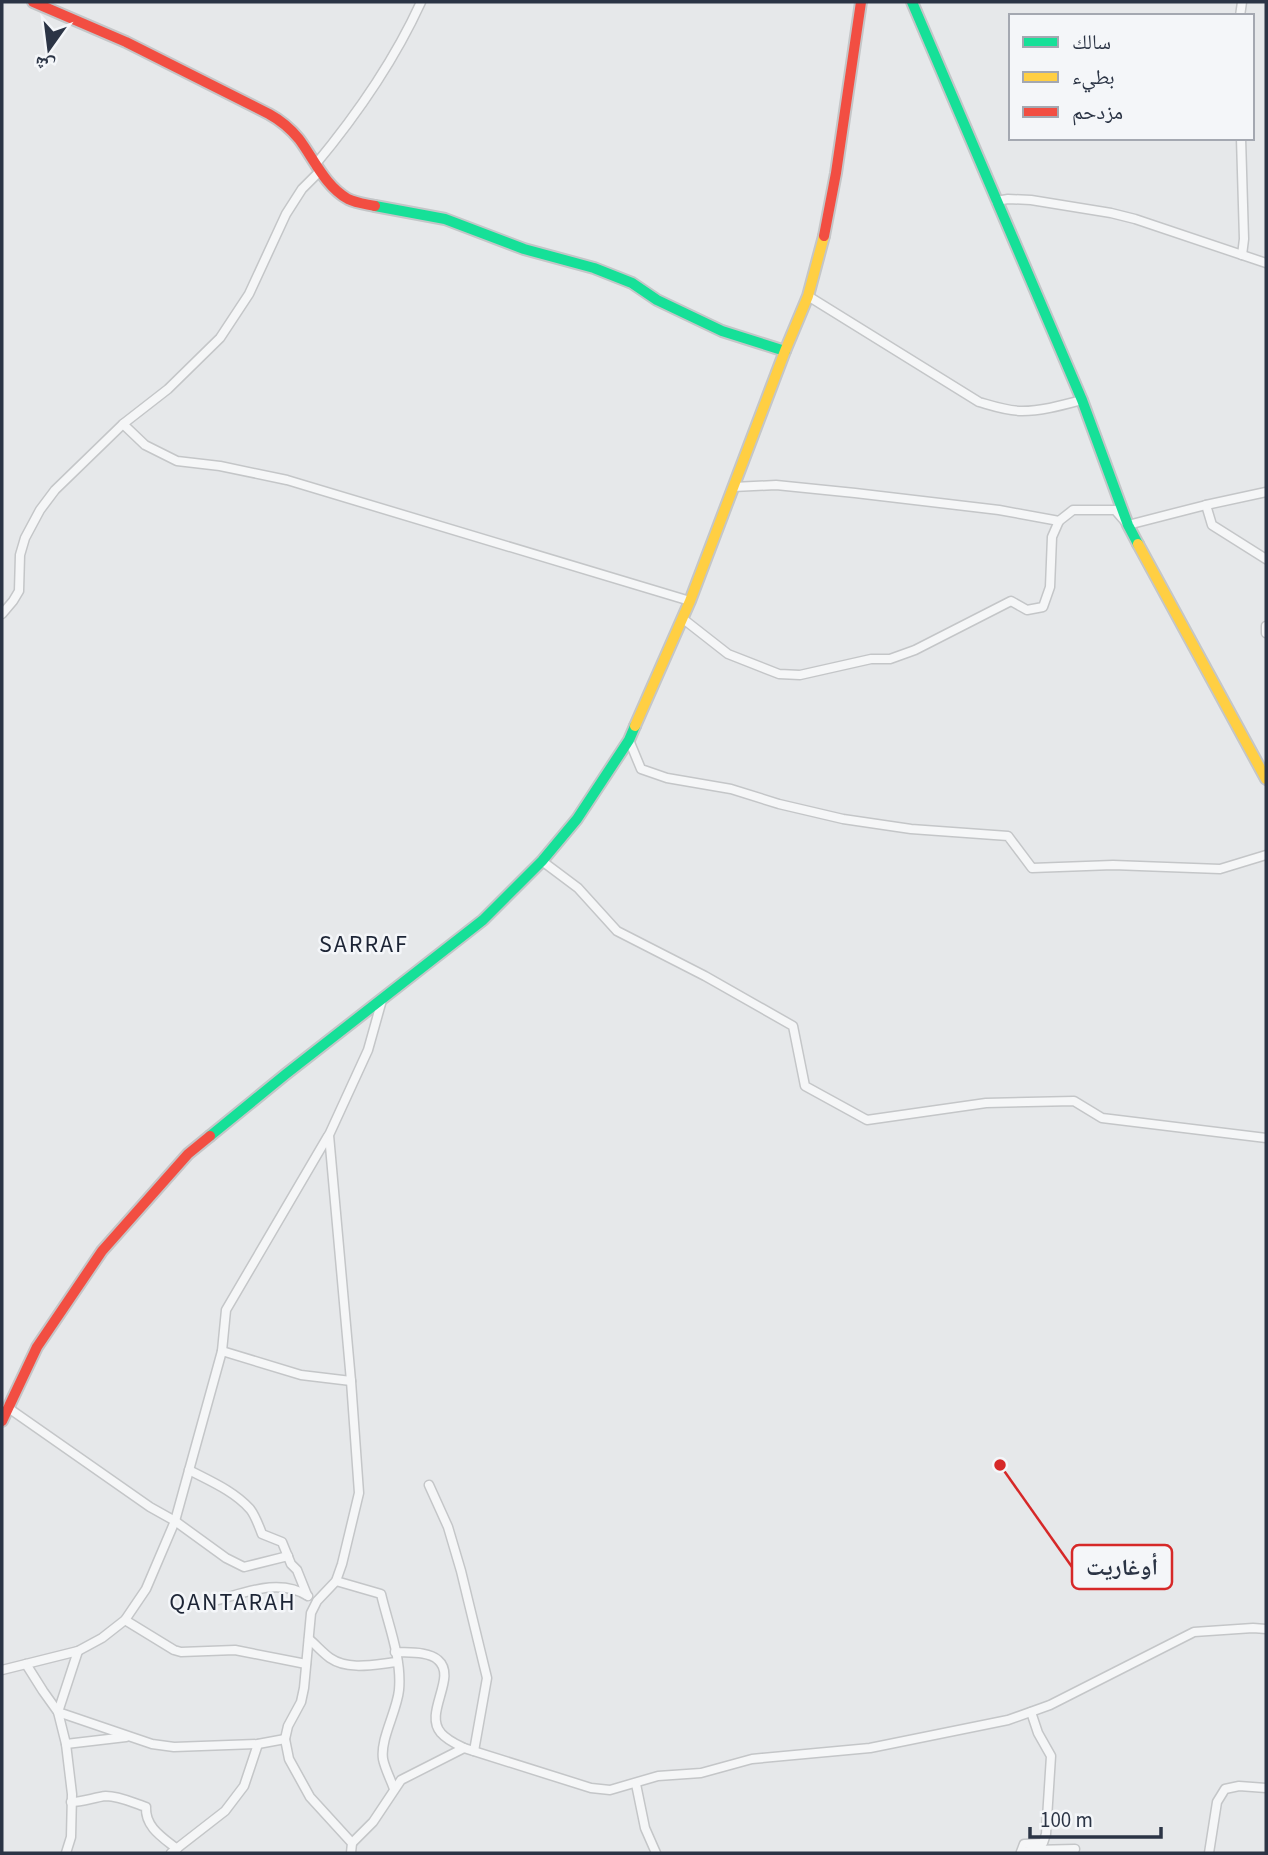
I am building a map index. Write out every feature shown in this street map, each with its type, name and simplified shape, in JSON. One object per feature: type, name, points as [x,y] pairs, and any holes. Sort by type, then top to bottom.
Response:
[{"type":"main road","points":[[33,2],[125,42],[279,120],[294,135],[326,181],[339,195],[351,201],[445,219],[524,249],[594,268],[632,283],[657,300],[722,331],[785,351]]},
{"type":"main road","points":[[4,1413],[37,1347],[102,1251],[188,1154],[483,920],[542,861],[577,819],[629,740],[690,601],[808,296],[826,227],[836,173],[860,2]]},
{"type":"main road","points":[[912,2],[1082,400],[1128,524],[1266,779]]},
{"type":"street","points":[[2,614],[19,591],[20,555],[24,538],[40,510],[55,491],[123,424],[168,389],[220,338],[249,294],[286,214],[366,99],[421,2]]},
{"type":"street","points":[[1241,140],[1244,227],[1242,255]]},
{"type":"street","points":[[996,201],[1031,200],[1111,213],[1266,263]]},
{"type":"street","points":[[808,296],[979,402],[1022,411],[1082,400]]},
{"type":"street","points":[[123,424],[145,445],[177,461],[220,466],[287,480],[690,601]]},
{"type":"street","points":[[733,486],[776,485],[855,493],[1059,520]]},
{"type":"street","points":[[682,618],[728,654],[779,674],[800,675],[872,659],[890,659],[925,645],[1011,601],[1027,610],[1043,607],[1050,587],[1052,537],[1059,520],[1073,510],[1115,510],[1128,524],[1266,492]]},
{"type":"street","points":[[1206,505],[1212,525],[1266,559]]},
{"type":"street","points":[[1266,626],[1266,633]]},
{"type":"street","points":[[629,740],[641,769],[667,778],[731,789],[843,819],[911,829],[1008,836],[1032,868],[1113,866],[1220,869],[1266,855]]},
{"type":"street","points":[[542,861],[578,888],[617,931],[705,976],[793,1026],[805,1086],[867,1120],[986,1103],[1074,1101],[1102,1118],[1266,1138]]},
{"type":"street","points":[[2,1670],[78,1651],[102,1638],[125,1620],[146,1589],[175,1521],[222,1351],[226,1310],[329,1135],[368,1050],[382,998]]},
{"type":"street","points":[[329,1135],[359,1493],[336,1581],[317,1601],[311,1613],[301,1702],[288,1726],[285,1739],[289,1759],[310,1797],[352,1843]]},
{"type":"street","points":[[222,1351],[301,1375],[351,1381]]},
{"type":"street","points":[[4,1413],[175,1521],[226,1559],[244,1567],[288,1556]]},
{"type":"street","points":[[189,1470],[234,1495],[251,1510],[262,1534],[282,1542],[307,1595]]},
{"type":"street","points":[[429,1485],[448,1527],[458,1560],[487,1678],[474,1751]]},
{"type":"street","points":[[336,1581],[381,1594],[397,1662],[399,1690],[383,1747],[383,1760],[394,1789]]},
{"type":"street","points":[[218,1600],[275,1586],[289,1588],[317,1601]]},
{"type":"street","points":[[125,1620],[181,1652],[234,1650],[306,1664]]},
{"type":"street","points":[[395,1652],[428,1656],[439,1660],[444,1668],[435,1723],[439,1732],[450,1741],[464,1748],[591,1788],[610,1790],[658,1776],[701,1773],[752,1759],[870,1748],[1008,1720],[1050,1705],[1194,1632],[1266,1629]]},
{"type":"street","points":[[309,1639],[342,1664],[354,1666],[397,1662]]},
{"type":"street","points":[[58,1712],[78,1651]]},
{"type":"street","points":[[26,1664],[58,1712],[66,1744],[71,1802],[71,1837],[66,1853]]},
{"type":"street","points":[[58,1712],[152,1744],[174,1748],[258,1745],[285,1739]]},
{"type":"street","points":[[1031,1712],[1038,1733],[1051,1756],[1046,1834],[1043,1843]]},
{"type":"street","points":[[66,1744],[129,1736]]},
{"type":"street","points":[[71,1802],[105,1796],[121,1797],[146,1807],[150,1825],[174,1851],[225,1811],[244,1786],[258,1745]]},
{"type":"street","points":[[351,1853],[352,1843],[373,1822],[401,1780],[464,1748]]},
{"type":"street","points":[[636,1784],[645,1828],[656,1853]]},
{"type":"street","points":[[1209,1853],[1217,1802],[1225,1789],[1239,1786],[1266,1788]]},
{"type":"street","points":[[1063,1850],[1053,1843],[1043,1843],[1024,1844],[1021,1852],[1063,1850],[1075,1849]]},
{"type":"traffic: fast","points":[[912,2],[1082,400],[1128,525],[1138,544]]},
{"type":"traffic: fast","points":[[375,206],[445,219],[524,249],[594,268],[632,283],[657,300],[722,331],[785,351]]},
{"type":"traffic: fast","points":[[210,1136],[483,920],[542,861],[577,819],[629,740],[635,726]]},
{"type":"traffic: slow","points":[[635,726],[690,601],[808,296],[824,236]]},
{"type":"traffic: slow","points":[[1138,544],[1266,779]]},
{"type":"traffic: jam","points":[[33,2],[126,42],[273,116],[296,135],[326,180],[340,194],[351,200],[375,206]]},
{"type":"traffic: jam","points":[[824,236],[861,2]]},
{"type":"traffic: jam","points":[[2,1421],[37,1347],[102,1251],[188,1154],[210,1136]]},
{"type":"place","name":"أوغاريت","points":[[1000,1465]]},
{"type":"district","name":"SARRAF","points":[[364,944]]},
{"type":"district","name":"QANTARAH","points":[[233,1602]]}]
